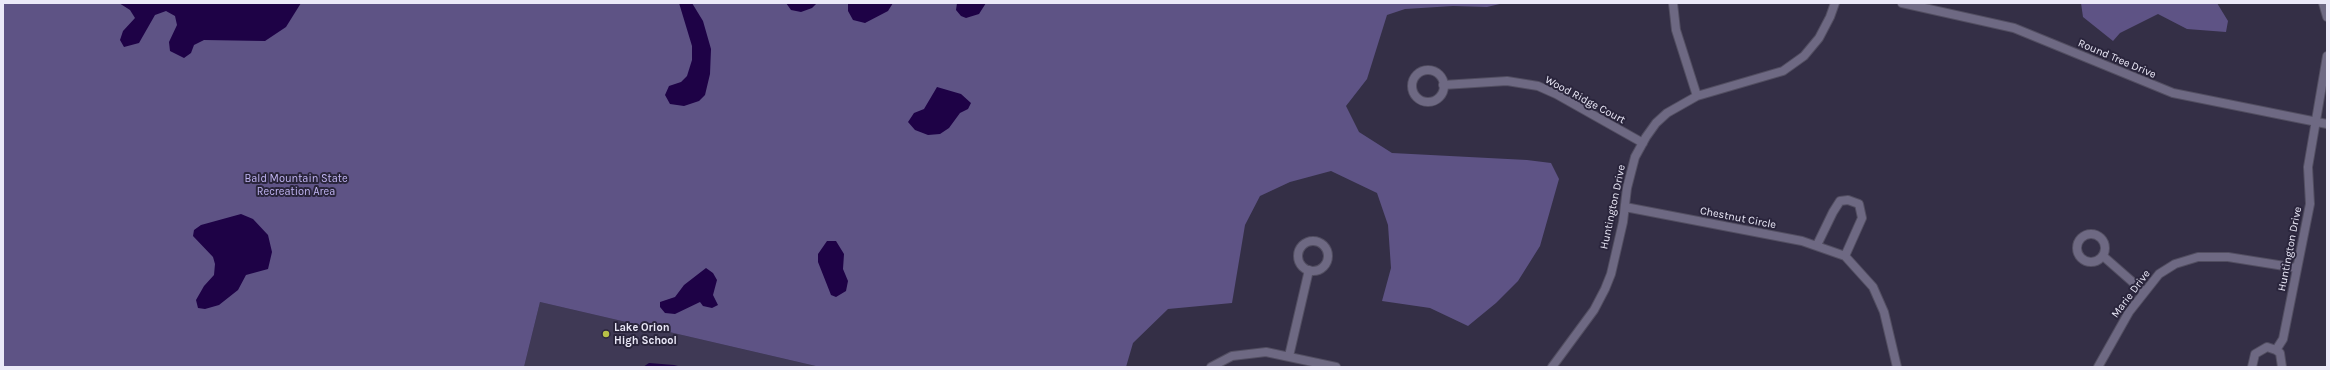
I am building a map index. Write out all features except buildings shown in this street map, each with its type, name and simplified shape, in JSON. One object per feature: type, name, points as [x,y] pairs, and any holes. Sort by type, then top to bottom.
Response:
[{"type":"street","points":[[1673,3],[1676,30],[1697,96]]},
{"type":"street","name":"Huntington Drive","points":[[1552,367],[1594,310],[1605,289],[1610,274],[1636,157],[1656,123],[1667,113],[1697,96],[1783,71],[1804,56],[1818,38],[1830,17],[1835,3]]},
{"type":"street","name":"Round Tree Drive","points":[[1902,3],[2014,28],[2173,93],[2222,104],[2316,120],[2327,124]]},
{"type":"street","points":[[2323,3],[2327,17]]},
{"type":"street","name":"Huntington Drive","points":[[2276,350],[2283,339],[2310,204],[2308,167],[2327,56]]},
{"type":"street","name":"Wood Ridge Court","points":[[1443,85],[1507,81],[1538,86],[1556,94],[1643,143]]},
{"type":"street","points":[[1817,245],[1840,201],[1848,200],[1859,204],[1862,218],[1845,256]]},
{"type":"street","name":"Chestnut Circle","points":[[1625,207],[1817,245],[1845,256],[1873,287],[1884,312],[1897,367]]},
{"type":"street","points":[[2103,256],[2144,292]]},
{"type":"street","name":"Marie Drive","points":[[2098,367],[2129,312],[2159,274],[2175,264],[2198,257],[2228,258],[2297,268]]},
{"type":"street","points":[[1289,356],[1309,270]]},
{"type":"street","points":[[2252,367],[2253,358],[2258,350],[2267,347],[2276,350],[2282,357],[2282,367]]},
{"type":"street","points":[[1212,367],[1232,356],[1266,352],[1336,367]]},
{"type":"shaded area","points":[[119,3],[301,3],[286,27],[265,41],[204,40],[194,45],[191,53],[184,58],[170,51],[169,42],[177,25],[175,16],[166,11],[155,15],[139,43],[124,47],[120,40],[123,31],[135,18],[130,10]]},
{"type":"shaded area","points":[[679,3],[692,3],[703,21],[711,49],[710,74],[705,95],[699,101],[684,106],[670,104],[665,95],[669,86],[681,82],[687,76],[692,60],[692,46]]},
{"type":"shaded area","points":[[786,3],[817,3],[812,8],[801,12],[791,10]]},
{"type":"shaded area","points":[[848,3],[893,3],[888,11],[865,23],[853,20],[848,11]]},
{"type":"shaded area","points":[[957,3],[986,3],[979,14],[966,18],[961,16],[956,10]]},
{"type":"shaded area","points":[[937,87],[961,94],[971,103],[968,109],[960,113],[949,128],[940,134],[928,135],[915,130],[908,122],[914,113],[924,109]]},
{"type":"shaded area","points":[[241,214],[253,219],[268,235],[272,252],[268,269],[246,275],[238,290],[219,305],[205,309],[198,308],[196,300],[204,286],[214,275],[215,264],[213,257],[193,236],[194,230],[201,225]]},
{"type":"shaded area","points":[[827,241],[836,241],[844,254],[843,269],[848,281],[846,291],[836,297],[831,295],[818,262],[818,254]]},
{"type":"shaded area","points":[[706,268],[713,273],[717,280],[713,295],[718,305],[712,308],[703,306],[700,302],[675,314],[665,313],[660,307],[660,302],[675,297],[684,285]]},
{"type":"shaded area","name":"Lake Orion High School","points":[[540,302],[820,367],[524,367]]},
{"type":"shaded area","points":[[649,363],[674,365],[682,367],[643,367]]},
{"type":"green space","name":"Bald Mountain State Recreation Area","points":[[3,3],[1504,3],[1487,7],[1453,6],[1405,9],[1387,15],[1367,79],[1346,106],[1359,132],[1392,153],[1527,160],[1551,163],[1559,179],[1540,246],[1518,281],[1496,303],[1468,326],[1430,308],[1382,301],[1391,268],[1388,225],[1377,193],[1331,171],[1290,182],[1260,196],[1245,225],[1232,303],[1168,309],[1133,343],[1126,367],[820,367],[540,302],[524,367],[3,367]]},
{"type":"green space","points":[[2081,3],[2217,3],[2228,21],[2226,32],[2187,29],[2158,14],[2120,33],[2113,41],[2083,17]]},
{"type":"place","name":"Lake Orion High School","points":[[606,334]]}]
